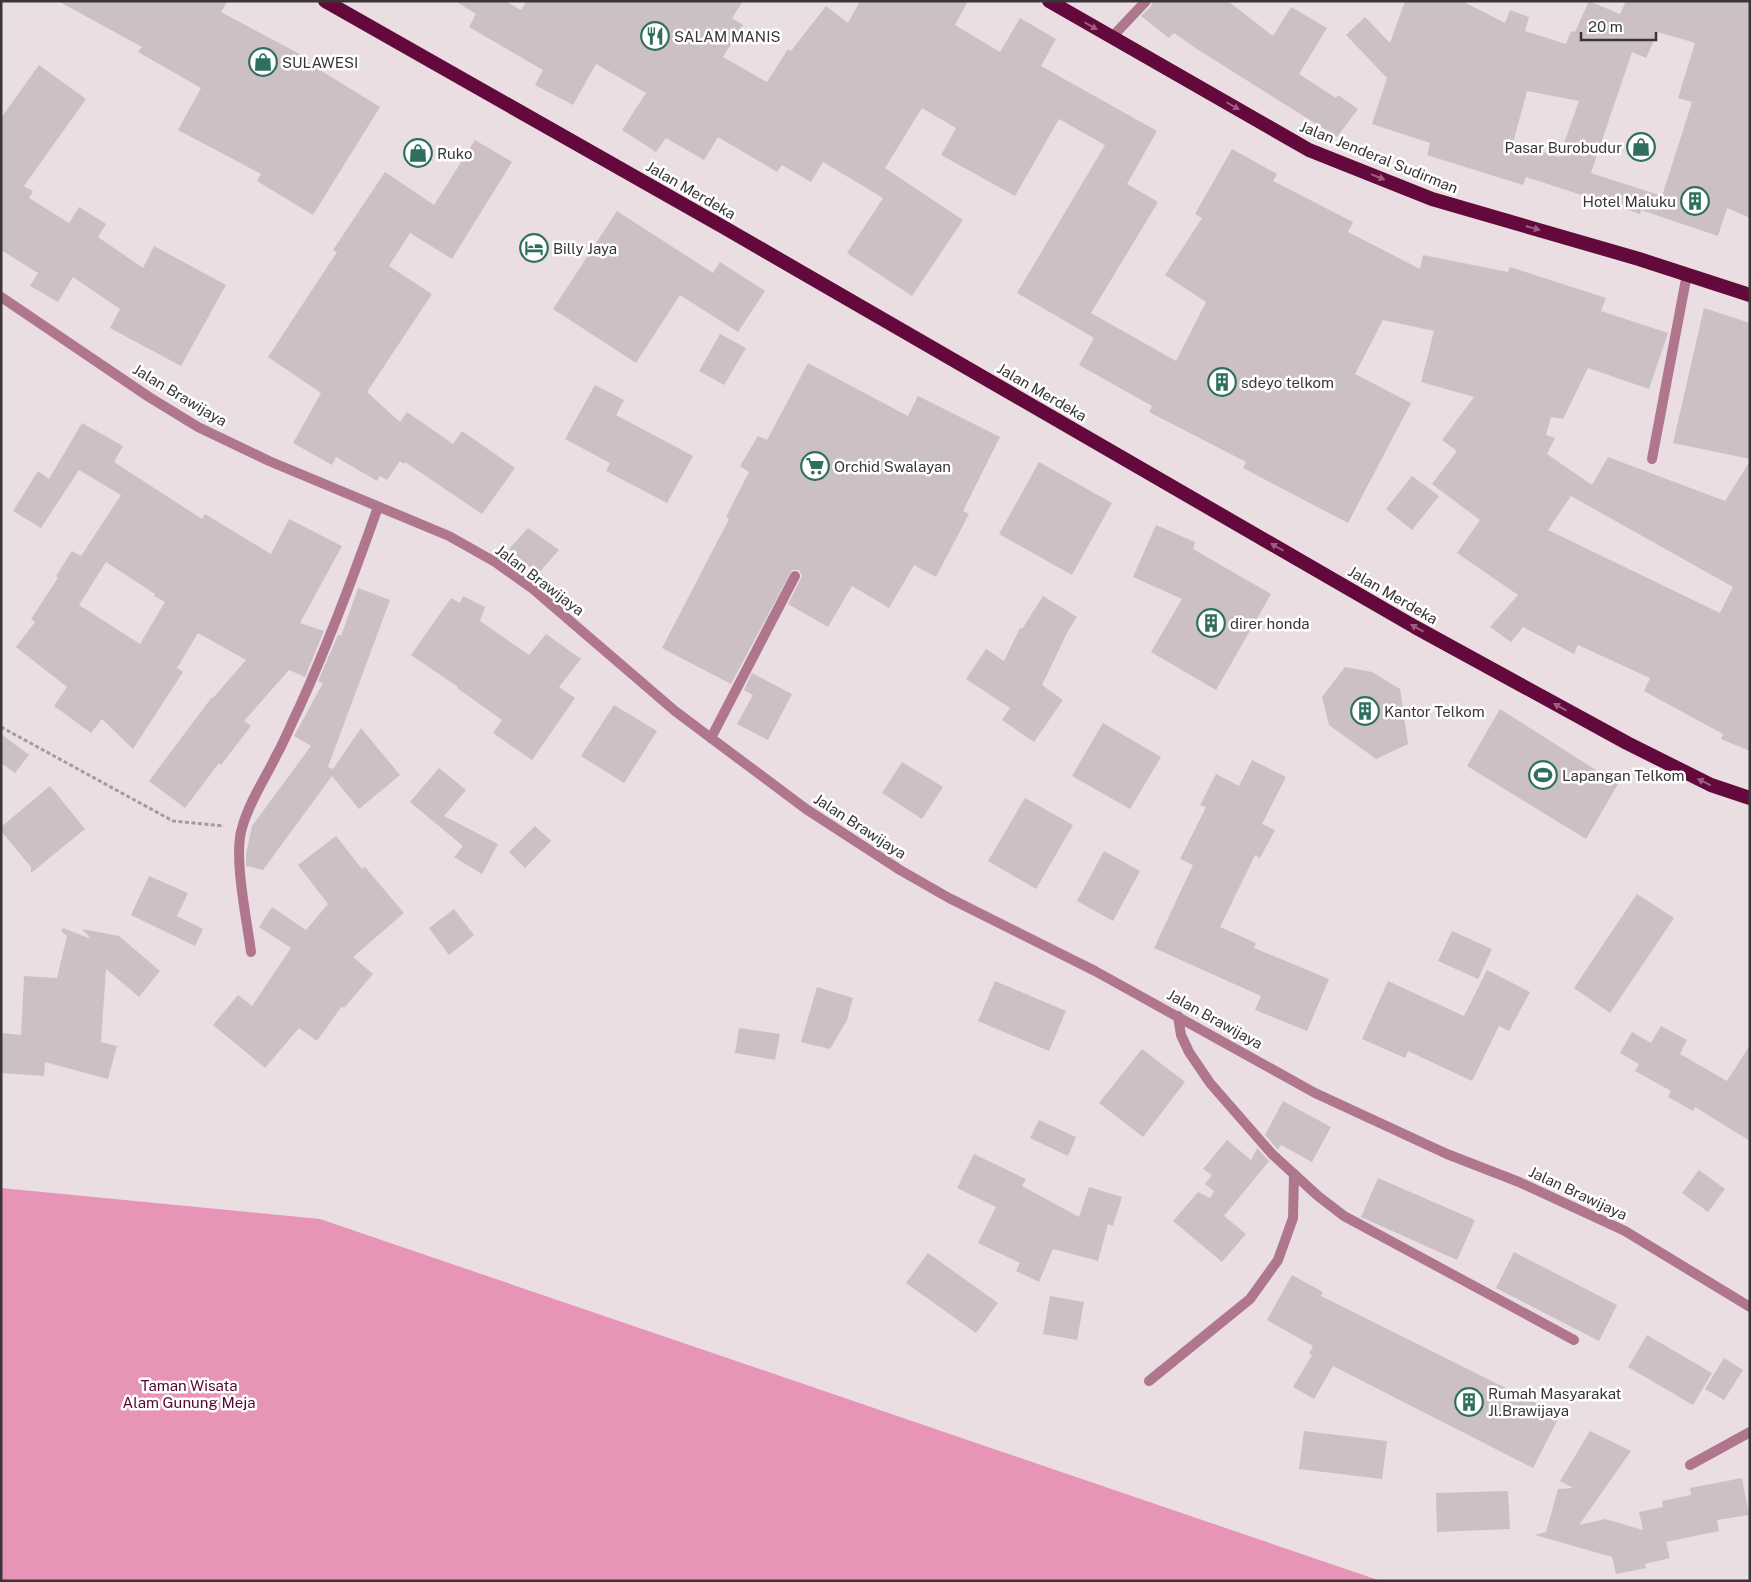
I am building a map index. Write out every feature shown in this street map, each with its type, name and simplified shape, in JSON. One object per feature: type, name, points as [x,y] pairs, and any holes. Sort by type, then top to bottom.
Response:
[{"type":"highway","name":"Jalan Merdeka","points":[[324,1],[768,253],[1415,627],[1627,743],[1711,785],[1750,798]]},
{"type":"highway","name":"Jalan Jenderal Sudirman","points":[[1049,1],[1309,150],[1432,199],[1687,274],[1750,295]]},
{"type":"street","points":[[1112,37],[1146,1]]},
{"type":"street","points":[[1652,459],[1687,274]]},
{"type":"street","name":"Jalan Brawijaya","points":[[1,297],[150,397],[198,426],[268,461],[449,536],[495,562],[533,589],[710,738],[806,809],[900,870],[949,898],[1095,970],[1315,1093],[1447,1154],[1519,1182],[1625,1231],[1750,1307]]},
{"type":"street","points":[[251,952],[240,868],[239,849],[242,828],[314,675],[350,587],[378,507]]},
{"type":"street","points":[[710,738],[794,576]]},
{"type":"street","points":[[1178,1016],[1182,1035],[1189,1052],[1210,1083],[1272,1154],[1318,1196],[1344,1216],[1574,1340]]},
{"type":"street","points":[[1149,1381],[1250,1299],[1278,1260],[1294,1218],[1294,1174]]},
{"type":"street","points":[[1690,1465],[1750,1432]]},
{"type":"path","points":[[1,727],[173,821],[242,828]]},
{"type":"green space","name":"Taman Wisata Alam Gunung Meja","points":[[1,1188],[320,1219],[1381,1581],[1,1581]]},
{"type":"building","points":[[58,1],[228,1],[221,12],[309,59],[307,62],[380,107],[313,215],[257,181],[261,174],[178,130],[201,88],[138,52],[142,47]]},
{"type":"building","points":[[455,1],[505,1],[521,10],[527,1],[743,1],[732,18],[743,25],[723,57],[767,82],[788,49],[791,51],[826,6],[848,23],[860,1],[968,1],[955,25],[1000,52],[1020,18],[1056,39],[1041,66],[1157,131],[1127,184],[1158,202],[1091,313],[1176,361],[1206,302],[1165,275],[1202,218],[1195,214],[1232,149],[1277,174],[1273,181],[1353,222],[1348,232],[1420,269],[1423,255],[1508,272],[1510,267],[1606,298],[1601,311],[1668,333],[1649,389],[1588,368],[1563,419],[1551,417],[1546,435],[1555,438],[1547,454],[1592,485],[1608,457],[1725,501],[1750,461],[1750,751],[1721,739],[1723,734],[1644,691],[1650,678],[1578,645],[1574,654],[1523,627],[1511,642],[1490,627],[1518,595],[1457,553],[1480,520],[1432,484],[1457,451],[1442,440],[1474,397],[1421,382],[1434,331],[1383,320],[1355,374],[1411,403],[1348,523],[1243,468],[1246,462],[1149,412],[1152,406],[1079,365],[1094,338],[1017,293],[1105,145],[1059,119],[1015,196],[941,155],[956,128],[922,108],[885,168],[963,220],[912,296],[847,253],[883,198],[823,162],[811,182],[782,165],[777,172],[718,137],[704,160],[666,138],[656,152],[622,130],[646,93],[596,64],[573,105],[535,85],[543,70],[469,27],[476,14]],"holes":[[[1571,496],[1733,587],[1720,613],[1548,530]]]},
{"type":"building","points":[[1153,1],[1228,1],[1273,36],[1291,7],[1327,28],[1299,74],[1336,98],[1338,95],[1358,109],[1337,137],[1174,33],[1169,38],[1141,16],[1151,6]]},
{"type":"building","points":[[1405,1],[1462,1],[1505,23],[1510,10],[1529,17],[1525,31],[1566,44],[1571,31],[1575,32],[1589,1],[1620,14],[1626,1],[1750,1],[1750,218],[1727,208],[1718,236],[1641,210],[1640,214],[1526,177],[1523,185],[1427,155],[1430,143],[1372,124],[1387,78],[1346,35],[1365,17],[1390,43]],"holes":[[[1658,32],[1695,43],[1678,98],[1692,102],[1662,196],[1591,173],[1632,52],[1646,58]],[[1527,91],[1579,101],[1559,157],[1513,143]]]},
{"type":"building","points":[[39,65],[86,99],[24,186],[33,191],[29,198],[69,223],[79,207],[106,224],[98,237],[143,268],[154,246],[226,285],[181,366],[110,328],[120,309],[73,277],[58,302],[30,286],[38,273],[1,250],[1,118]]},
{"type":"building","points":[[475,140],[512,162],[452,259],[410,233],[389,266],[432,294],[367,392],[400,422],[407,412],[453,444],[462,431],[515,468],[482,514],[405,462],[404,464],[400,461],[387,480],[380,476],[377,481],[336,457],[332,465],[293,443],[321,393],[268,357],[337,252],[333,250],[385,172],[434,205]]},
{"type":"building","points":[[617,211],[713,273],[720,262],[765,291],[738,332],[680,295],[636,363],[553,309]]},
{"type":"building","points":[[1704,308],[1750,323],[1750,459],[1673,443]]},
{"type":"building","points":[[720,334],[746,348],[724,385],[699,371]]},
{"type":"building","points":[[808,363],[908,416],[918,396],[1000,437],[963,511],[969,514],[936,577],[914,565],[889,608],[852,586],[828,627],[788,604],[802,576],[799,570],[792,570],[731,684],[662,648],[729,519],[726,517],[749,472],[740,466],[758,436],[767,440]]},
{"type":"building","points":[[595,385],[624,400],[616,415],[693,456],[667,503],[606,471],[610,463],[565,439]]},
{"type":"building","points":[[82,423],[123,446],[114,462],[202,519],[205,514],[271,554],[289,519],[342,546],[300,623],[324,631],[305,677],[289,670],[244,721],[251,726],[221,765],[219,763],[185,808],[149,781],[212,697],[246,660],[198,633],[177,668],[183,672],[133,749],[102,719],[91,733],[54,706],[67,687],[16,647],[35,622],[31,619],[58,578],[56,576],[72,551],[81,556],[121,495],[79,470],[41,528],[13,511],[38,471],[49,479]],"holes":[[[106,562],[155,594],[154,596],[165,602],[140,644],[79,605]]]},
{"type":"building","points":[[1039,462],[1112,503],[1072,575],[999,534]]},
{"type":"building","points":[[1412,476],[1439,496],[1412,530],[1386,509]]},
{"type":"building","name":"direr honda","points":[[1156,525],[1195,542],[1193,549],[1271,594],[1216,690],[1151,652],[1182,599],[1133,577]]},
{"type":"building","points":[[528,528],[559,550],[538,574],[509,549]]},
{"type":"building","points":[[358,588],[390,600],[328,767],[333,769],[361,728],[400,775],[359,809],[332,776],[263,870],[246,866],[246,854],[252,826],[311,746],[294,736],[323,683],[318,681],[338,635],[341,636]]},
{"type":"building","points":[[463,596],[485,607],[480,621],[529,655],[546,634],[581,659],[559,687],[575,698],[532,760],[493,733],[502,720],[411,655],[451,598],[460,603]]},
{"type":"building","points":[[1043,596],[1077,617],[1068,631],[1042,685],[1063,700],[1034,742],[1002,720],[1010,708],[966,679],[986,649],[1004,661],[1020,628],[1022,629]]},
{"type":"building","name":"Kantor Telkom","points":[[1345,667],[1372,672],[1400,689],[1408,744],[1376,759],[1329,725],[1322,697]]},
{"type":"building","points":[[752,673],[792,694],[768,740],[737,724],[753,695],[744,690]]},
{"type":"building","points":[[614,705],[657,731],[624,783],[581,756]]},
{"type":"building","name":"Lapangan Telkom","points":[[1500,709],[1618,784],[1586,839],[1467,766]]},
{"type":"building","points":[[1103,723],[1161,757],[1130,809],[1072,776]]},
{"type":"building","points":[[1,734],[29,755],[15,773],[1,763]]},
{"type":"building","points":[[1252,760],[1286,777],[1262,824],[1275,830],[1260,858],[1255,855],[1220,927],[1256,943],[1254,948],[1329,979],[1307,1031],[1255,1010],[1261,996],[1154,948],[1193,865],[1180,859],[1206,807],[1200,805],[1216,774],[1239,786]]},
{"type":"building","points":[[902,762],[943,787],[922,819],[882,793]]},
{"type":"building","points":[[439,768],[466,790],[444,816],[498,844],[482,874],[454,857],[463,846],[410,802]]},
{"type":"building","points":[[50,786],[85,829],[31,873],[31,867],[1,831],[1,827]]},
{"type":"building","points":[[1025,798],[1073,825],[1036,889],[988,861]]},
{"type":"building","points":[[535,826],[551,841],[525,868],[509,852]]},
{"type":"building","points":[[336,836],[362,869],[365,867],[404,913],[353,957],[373,974],[344,1008],[342,1006],[317,1041],[299,1028],[265,1068],[213,1025],[238,995],[252,1006],[291,948],[259,927],[272,907],[306,930],[328,904],[298,865]]},
{"type":"building","points":[[1104,851],[1140,871],[1113,921],[1077,901]]},
{"type":"building","points":[[149,876],[188,893],[177,916],[203,929],[195,946],[131,915]]},
{"type":"building","points":[[1637,894],[1674,918],[1610,1013],[1574,988]]},
{"type":"building","points":[[454,909],[474,935],[449,955],[429,928]]},
{"type":"building","points":[[63,928],[91,939],[82,929],[119,936],[160,971],[139,997],[106,969],[101,1042],[117,1046],[108,1079],[45,1062],[44,1076],[1,1073],[1,1033],[21,1035],[24,976],[57,978],[67,936],[61,931]]},
{"type":"building","points":[[1452,931],[1492,949],[1478,979],[1438,961]]},
{"type":"building","points":[[1487,970],[1530,992],[1509,1031],[1499,1026],[1472,1081],[1408,1051],[1405,1058],[1362,1039],[1388,981],[1464,1016]]},
{"type":"building","points":[[995,981],[1066,1011],[1049,1051],[978,1021]]},
{"type":"building","points":[[817,987],[853,998],[847,1020],[830,1049],[801,1042]]},
{"type":"building","points":[[1661,1026],[1687,1040],[1680,1054],[1727,1081],[1750,1045],[1750,1141],[1695,1107],[1693,1111],[1668,1097],[1671,1091],[1635,1071],[1639,1064],[1620,1053],[1632,1032],[1651,1043]]},
{"type":"building","points":[[739,1028],[780,1034],[775,1060],[735,1053]]},
{"type":"building","points":[[1142,1049],[1185,1082],[1143,1137],[1099,1103]]},
{"type":"building","points":[[1283,1101],[1331,1127],[1312,1162],[1281,1145],[1278,1150],[1265,1135]]},
{"type":"building","points":[[1039,1120],[1076,1137],[1068,1156],[1030,1138]]},
{"type":"building","points":[[1227,1140],[1251,1160],[1257,1148],[1269,1161],[1224,1216],[1246,1234],[1222,1262],[1173,1221],[1198,1192],[1210,1198],[1214,1191],[1205,1184],[1212,1175],[1203,1169]]},
{"type":"building","points":[[974,1154],[1026,1179],[1022,1186],[1079,1217],[1089,1187],[1122,1197],[1113,1226],[1108,1224],[1098,1261],[1053,1249],[1039,1282],[1016,1271],[1020,1263],[978,1243],[996,1207],[957,1188]]},
{"type":"building","points":[[1699,1170],[1725,1189],[1708,1212],[1682,1193]]},
{"type":"building","points":[[1378,1178],[1475,1220],[1457,1260],[1361,1217]]},
{"type":"building","points":[[1514,1252],[1617,1305],[1599,1341],[1496,1288]]},
{"type":"building","points":[[928,1253],[998,1303],[976,1333],[906,1283]]},
{"type":"building","name":"Rumah Masyarakat Jl.Brawijaya","points":[[1292,1275],[1323,1292],[1321,1296],[1560,1415],[1533,1468],[1333,1366],[1314,1399],[1293,1387],[1312,1355],[1309,1354],[1313,1346],[1267,1320]]},
{"type":"building","points":[[1050,1296],[1084,1302],[1077,1340],[1043,1334]]},
{"type":"building","points":[[1647,1335],[1712,1373],[1693,1405],[1628,1367]]},
{"type":"building","points":[[1724,1358],[1743,1370],[1724,1400],[1705,1389]]},
{"type":"building","points":[[1304,1431],[1387,1441],[1382,1479],[1299,1469]]},
{"type":"building","points":[[1590,1431],[1631,1451],[1579,1525],[1605,1519],[1643,1530],[1639,1512],[1663,1507],[1662,1501],[1691,1495],[1690,1488],[1742,1478],[1749,1515],[1717,1520],[1719,1531],[1666,1542],[1670,1558],[1645,1564],[1646,1568],[1616,1574],[1612,1557],[1535,1535],[1546,1532],[1558,1489],[1573,1488],[1560,1481]]},
{"type":"building","points":[[1508,1491],[1510,1529],[1437,1532],[1436,1493]]},
{"type":"place","name":"SALAM MANIS","points":[[655,36]]},
{"type":"place","name":"SULAWESI","points":[[263,62]]},
{"type":"place","name":"Pasar Burobudur","points":[[1641,147]]},
{"type":"place","name":"Ruko","points":[[418,153]]},
{"type":"place","name":"Hotel Maluku","points":[[1695,201]]},
{"type":"place","name":"Billy Jaya","points":[[534,248]]},
{"type":"place","name":"sdeyo telkom","points":[[1222,382]]},
{"type":"place","name":"Orchid Swalayan","points":[[815,466]]},
{"type":"place","name":"direr honda","points":[[1211,623]]},
{"type":"place","name":"Kantor Telkom","points":[[1365,711]]},
{"type":"place","name":"Lapangan Telkom","points":[[1543,775]]},
{"type":"place","name":"Rumah Masyarakat Jl.Brawijaya","points":[[1469,1402]]}]
